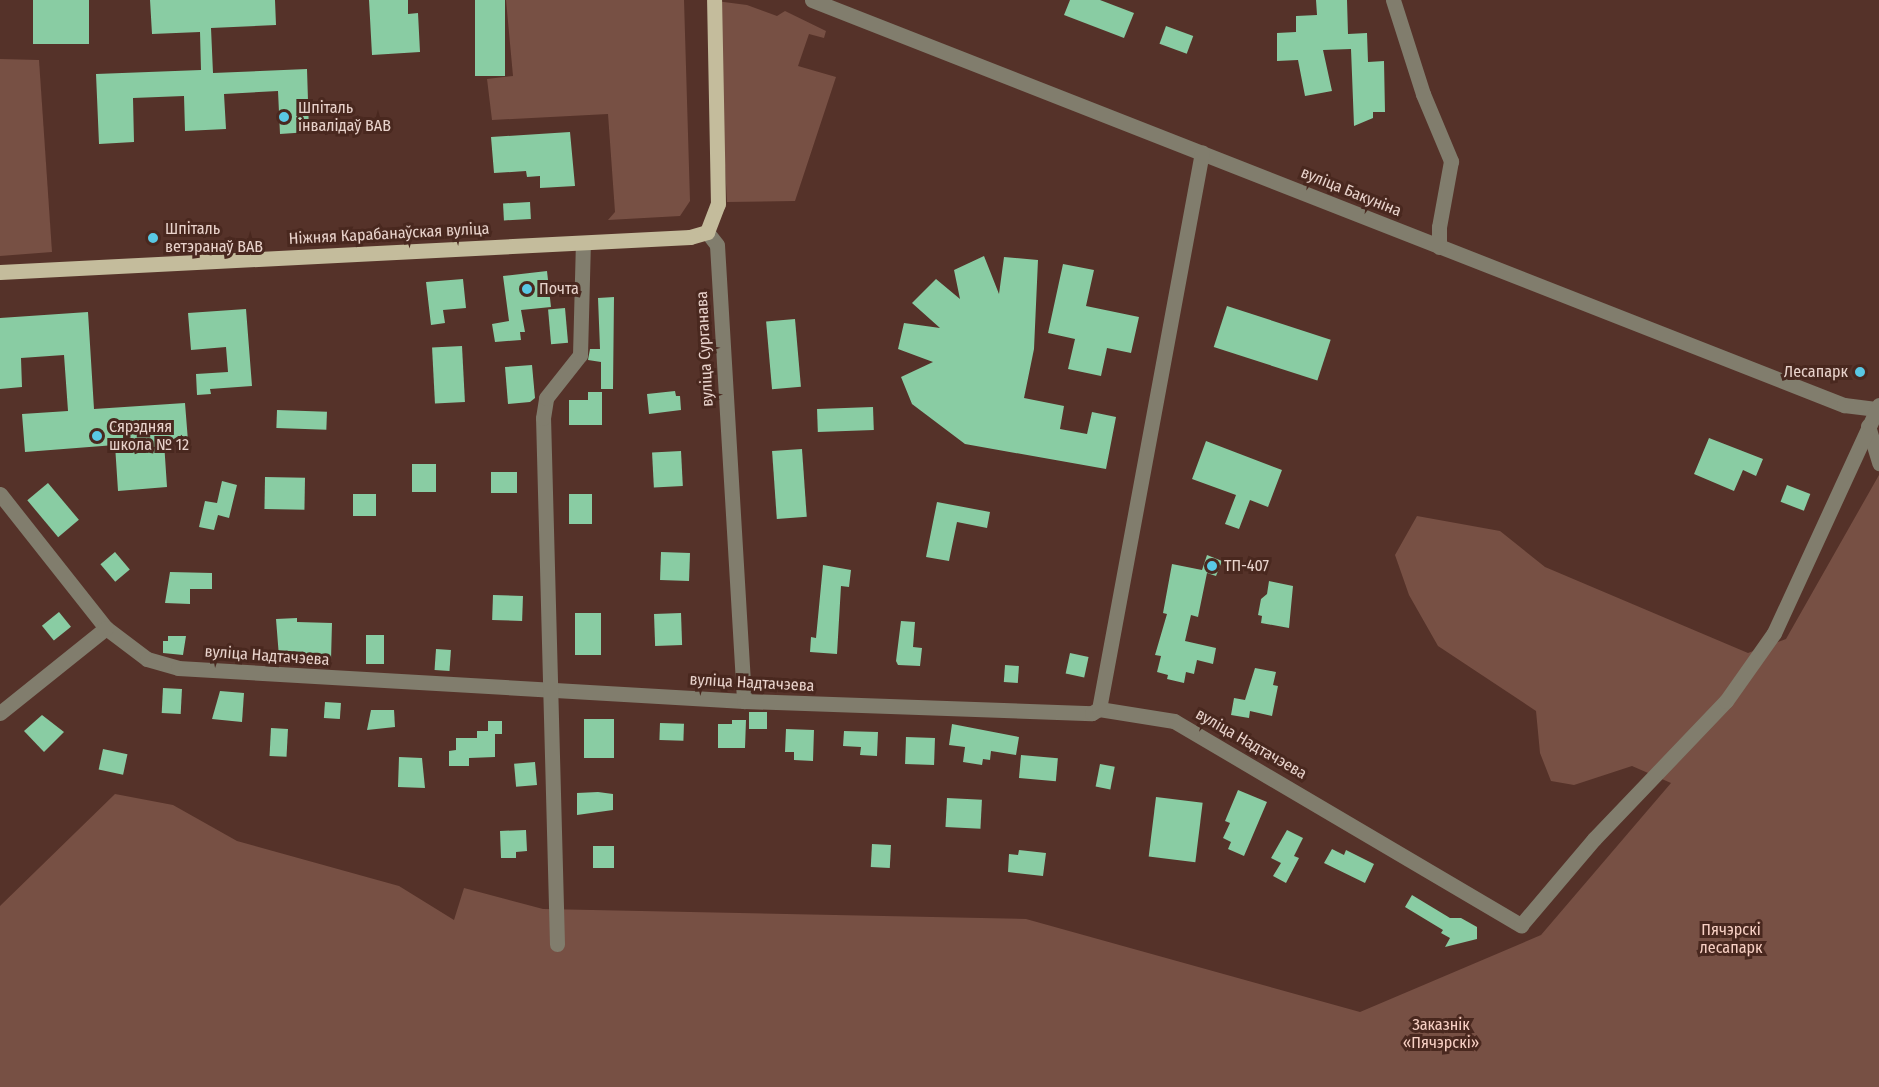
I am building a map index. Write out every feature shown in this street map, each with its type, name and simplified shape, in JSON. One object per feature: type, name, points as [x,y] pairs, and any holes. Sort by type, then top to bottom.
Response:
[{"type":"main road","points":[[707,232],[718,204],[714,0]]},
{"type":"main road","name":"Ніжняя Карабанаўская вуліца","points":[[0,272],[690,237],[707,232]]},
{"type":"street","name":"вуліца Бакуніна","points":[[812,0],[1844,405],[1878,407]]},
{"type":"street","points":[[1393,0],[1423,94],[1451,161],[1439,227],[1439,247]]},
{"type":"street","points":[[1100,709],[1202,152]]},
{"type":"street","name":"вуліца Сурганава","points":[[707,232],[717,245],[744,701]]},
{"type":"street","points":[[557,944],[543,418],[546,398],[580,355],[583,243]]},
{"type":"street","points":[[1878,407],[1868,426],[1879,463]]},
{"type":"street","name":"вуліца Надтачэева","points":[[0,494],[106,628],[147,659],[178,668],[744,701],[1092,713],[1100,709],[1174,721],[1521,925],[1594,839],[1726,701],[1774,633],[1868,426]]},
{"type":"street","points":[[0,713],[106,628]]},
{"type":"green space","points":[[506,0],[684,0],[690,201],[680,216],[608,220],[615,212],[608,114],[492,120],[487,79],[513,76]]},
{"type":"green space","points":[[716,1],[747,5],[777,16],[785,11],[826,31],[824,38],[809,34],[798,66],[836,77],[795,201],[727,202]]},
{"type":"green space","points":[[0,59],[39,60],[52,252],[0,256]]},
{"type":"green space","name":"Пячэрскі лесапарк","points":[[1879,475],[1879,1087],[0,1087],[0,906],[115,794],[173,805],[237,841],[399,886],[454,920],[464,888],[543,909],[1026,919],[1360,1012],[1541,935],[1671,783],[1632,766],[1574,785],[1551,781],[1540,753],[1536,711],[1438,646],[1409,595],[1395,555],[1417,516],[1500,531],[1545,567],[1748,653],[1786,639]]},
{"type":"building","points":[[33,0],[89,0],[89,44],[33,44]]},
{"type":"building","points":[[150,0],[275,0],[276,25],[211,28],[213,73],[307,69],[309,132],[280,134],[278,91],[224,94],[226,129],[185,131],[184,96],[133,98],[134,142],[99,144],[96,74],[201,70],[200,32],[152,34]]},
{"type":"building","points":[[369,0],[408,0],[408,14],[418,13],[420,52],[372,55]]},
{"type":"building","points":[[475,0],[505,0],[505,76],[475,76]]},
{"type":"building","points":[[1070,0],[1100,0],[1134,13],[1124,38],[1064,15]]},
{"type":"building","points":[[1316,0],[1347,0],[1348,34],[1367,33],[1368,62],[1384,61],[1385,112],[1373,112],[1373,118],[1354,126],[1351,49],[1323,50],[1332,91],[1305,96],[1298,60],[1277,61],[1277,33],[1296,32],[1296,16],[1317,15]]},
{"type":"building","points":[[1166,26],[1193,36],[1187,54],[1160,44]]},
{"type":"building","points":[[570,132],[575,186],[540,188],[540,176],[527,177],[526,171],[494,173],[491,137]]},
{"type":"building","points":[[530,202],[531,219],[504,220],[503,203]]},
{"type":"building","points":[[984,256],[999,294],[1004,257],[1038,260],[1034,349],[1024,398],[1064,406],[1060,429],[1087,434],[1092,412],[1116,417],[1106,469],[965,444],[912,404],[901,377],[933,362],[898,349],[904,323],[940,328],[912,303],[936,279],[960,299],[954,270]]},
{"type":"building","points":[[1063,264],[1094,270],[1086,306],[1139,317],[1131,353],[1107,348],[1101,376],[1068,369],[1075,339],[1048,333]]},
{"type":"building","points":[[547,271],[551,307],[521,310],[525,332],[520,332],[521,340],[495,342],[492,324],[509,321],[503,276]]},
{"type":"building","points":[[463,279],[466,308],[443,310],[445,323],[431,325],[426,282]]},
{"type":"building","points":[[614,297],[613,389],[601,389],[601,362],[588,360],[590,349],[600,349],[598,298]]},
{"type":"building","points":[[1227,306],[1331,340],[1317,381],[1214,347]]},
{"type":"building","points":[[565,308],[568,343],[551,344],[548,309]]},
{"type":"building","points":[[246,309],[252,386],[210,389],[211,394],[197,395],[196,374],[228,372],[226,347],[191,350],[188,313]]},
{"type":"building","points":[[88,312],[94,409],[185,403],[188,441],[164,442],[167,487],[118,491],[115,445],[25,452],[22,414],[68,411],[64,355],[21,358],[22,387],[0,389],[0,318]]},
{"type":"building","points":[[795,319],[801,387],[772,389],[766,322]]},
{"type":"building","points":[[462,346],[465,402],[435,403],[432,348]]},
{"type":"building","points":[[532,365],[535,398],[530,402],[508,404],[505,367]]},
{"type":"building","points":[[675,391],[676,396],[680,396],[681,410],[649,414],[647,394]]},
{"type":"building","points":[[588,392],[602,392],[602,425],[569,425],[569,400],[588,400]]},
{"type":"building","points":[[873,407],[874,430],[818,432],[817,409]]},
{"type":"building","points":[[277,410],[327,412],[326,430],[276,428]]},
{"type":"building","points":[[1709,438],[1763,459],[1756,476],[1743,470],[1734,491],[1694,474]]},
{"type":"building","points":[[1206,441],[1282,470],[1268,507],[1250,500],[1239,529],[1225,524],[1236,495],[1192,479]]},
{"type":"building","points":[[802,449],[807,517],[777,519],[772,451]]},
{"type":"building","points":[[681,451],[683,486],[654,487],[652,453]]},
{"type":"building","points":[[412,464],[436,464],[436,492],[412,492]]},
{"type":"building","points":[[491,472],[517,472],[517,493],[491,493]]},
{"type":"building","points":[[265,477],[305,478],[304,510],[264,509]]},
{"type":"building","points":[[222,481],[237,485],[229,518],[218,515],[214,530],[199,527],[205,501],[217,503]]},
{"type":"building","points":[[48,483],[79,520],[58,537],[27,500]]},
{"type":"building","points":[[1787,485],[1810,494],[1804,511],[1781,502]]},
{"type":"building","points":[[353,494],[376,494],[376,516],[353,516]]},
{"type":"building","points":[[569,494],[592,494],[592,524],[569,524]]},
{"type":"building","points":[[937,502],[990,512],[987,528],[957,522],[949,561],[926,557]]},
{"type":"building","points":[[115,552],[130,570],[115,582],[100,564]]},
{"type":"building","points":[[661,552],[690,553],[689,581],[660,580]]},
{"type":"building","points":[[1207,555],[1222,561],[1216,576],[1207,573],[1198,617],[1191,615],[1185,641],[1216,648],[1213,664],[1197,660],[1194,674],[1186,672],[1184,683],[1167,679],[1168,675],[1157,672],[1161,656],[1155,655],[1167,614],[1163,613],[1172,564],[1202,570]]},
{"type":"building","points":[[823,565],[851,570],[849,587],[841,586],[837,654],[810,652],[811,637],[816,638]]},
{"type":"building","points":[[170,572],[212,573],[212,589],[190,589],[190,604],[165,603]]},
{"type":"building","points":[[1269,581],[1293,586],[1289,628],[1261,623],[1262,616],[1258,615],[1261,599],[1267,594]]},
{"type":"building","points":[[493,595],[523,596],[522,621],[492,620]]},
{"type":"building","points":[[59,612],[71,627],[54,641],[42,626]]},
{"type":"building","points":[[575,613],[601,613],[601,655],[575,655]]},
{"type":"building","points":[[681,613],[682,645],[655,646],[654,614]]},
{"type":"building","points":[[297,618],[297,622],[332,623],[331,660],[279,657],[276,619]]},
{"type":"building","points":[[901,621],[915,622],[913,647],[922,648],[920,666],[898,665],[896,661]]},
{"type":"building","points":[[366,635],[384,635],[384,664],[366,664]]},
{"type":"building","points":[[168,636],[186,636],[183,655],[163,653],[163,641],[168,641]]},
{"type":"building","points":[[436,649],[451,650],[449,671],[435,670]]},
{"type":"building","points":[[1070,653],[1089,657],[1084,677],[1066,674]]},
{"type":"building","points":[[1005,665],[1019,666],[1018,683],[1004,682]]},
{"type":"building","points":[[1255,668],[1276,672],[1273,685],[1278,686],[1272,716],[1250,711],[1249,718],[1231,715],[1234,698],[1245,700]]},
{"type":"building","points":[[163,688],[182,689],[181,714],[162,713]]},
{"type":"building","points":[[220,691],[244,693],[242,722],[212,719]]},
{"type":"building","points":[[325,702],[341,703],[340,719],[324,718]]},
{"type":"building","points":[[371,710],[394,710],[395,727],[367,730]]},
{"type":"building","points":[[749,712],[767,712],[767,729],[749,729]]},
{"type":"building","points":[[42,715],[64,732],[44,752],[24,731]]},
{"type":"building","points":[[584,719],[614,719],[614,758],[584,758]]},
{"type":"building","points":[[732,720],[746,720],[745,748],[718,748],[718,724],[732,724]]},
{"type":"building","points":[[488,721],[502,721],[502,734],[495,734],[495,757],[469,758],[469,766],[449,766],[449,751],[456,750],[456,738],[477,738],[477,731],[488,731]]},
{"type":"building","points":[[660,723],[684,724],[683,741],[659,740]]},
{"type":"building","points":[[952,724],[1019,737],[1016,755],[991,751],[990,760],[983,759],[982,765],[963,762],[965,747],[949,745]]},
{"type":"building","points":[[271,728],[288,729],[287,757],[270,756]]},
{"type":"building","points":[[786,729],[814,730],[813,761],[794,760],[794,752],[785,752]]},
{"type":"building","points":[[844,731],[878,732],[877,756],[860,755],[861,747],[843,746]]},
{"type":"building","points":[[906,737],[935,738],[934,765],[905,764]]},
{"type":"building","points":[[103,749],[127,754],[123,775],[99,770]]},
{"type":"building","points":[[1021,755],[1058,758],[1056,781],[1019,778]]},
{"type":"building","points":[[399,757],[422,758],[425,788],[398,787]]},
{"type":"building","points":[[535,762],[537,785],[516,787],[514,764]]},
{"type":"building","points":[[1100,764],[1115,767],[1110,789],[1096,787]]},
{"type":"building","points":[[1238,790],[1267,802],[1244,856],[1228,849],[1231,842],[1223,838],[1230,823],[1225,821]]},
{"type":"building","points":[[577,793],[613,794],[613,810],[577,815]]},
{"type":"building","points":[[1156,797],[1203,803],[1195,862],[1149,857]]},
{"type":"building","points":[[947,798],[982,800],[980,829],[945,827]]},
{"type":"building","points":[[526,830],[527,851],[516,852],[516,858],[501,858],[500,831]]},
{"type":"building","points":[[1287,830],[1303,838],[1294,856],[1299,858],[1286,883],[1273,876],[1281,863],[1271,858]]},
{"type":"building","points":[[872,844],[891,845],[890,868],[871,867]]},
{"type":"building","points":[[593,846],[614,846],[614,868],[593,868]]},
{"type":"building","points":[[1332,849],[1344,855],[1346,850],[1374,864],[1365,883],[1324,863]]},
{"type":"building","points":[[1019,850],[1046,853],[1043,876],[1008,872],[1009,854],[1018,855]]},
{"type":"building","points":[[1412,895],[1450,918],[1461,918],[1477,927],[1477,939],[1445,947],[1450,938],[1441,933],[1443,930],[1405,907]]},
{"type":"place","name":"Шпіталь інвалідаў ВАВ","points":[[284,117]]},
{"type":"place","name":"Шпіталь ветэранаў ВАВ","points":[[153,238]]},
{"type":"place","name":"Почта","points":[[527,289]]},
{"type":"place","name":"Лесапарк","points":[[1860,372]]},
{"type":"place","name":"Сярэдняя школа № 12","points":[[97,436]]},
{"type":"place","name":"ТП-407","points":[[1212,566]]},
{"type":"park label","name":"Заказнік «Пячэрскі»","points":[[1441,1034]]}]
